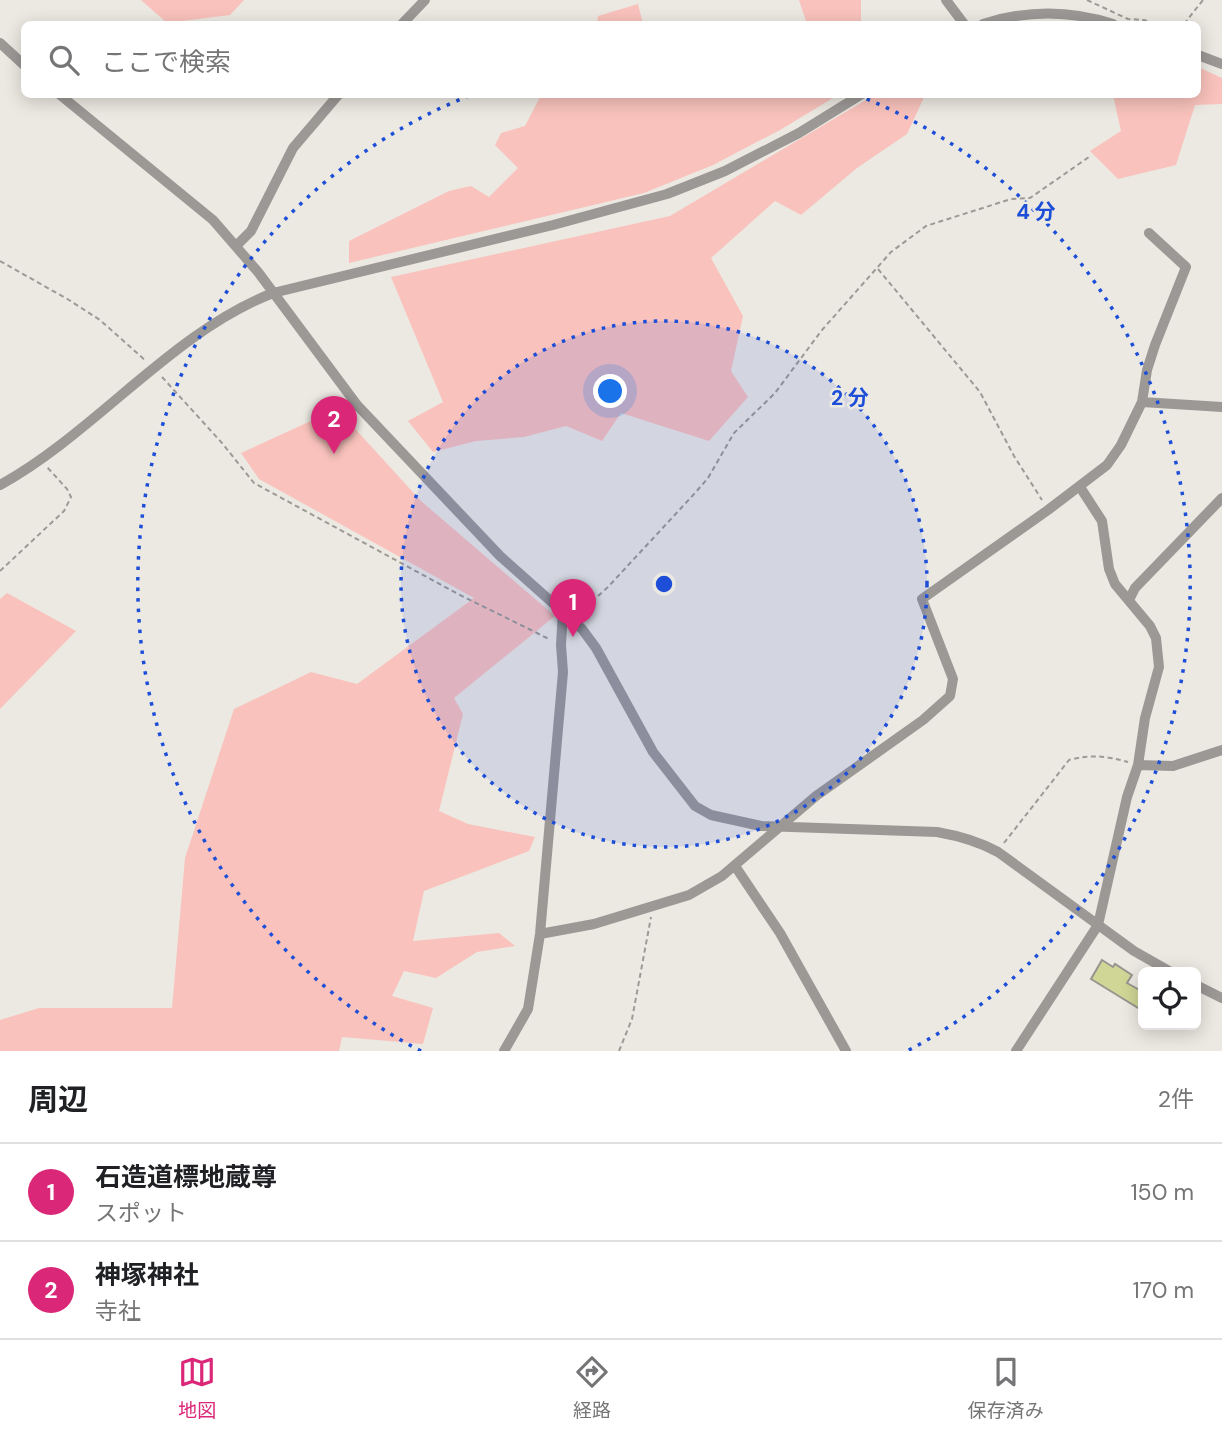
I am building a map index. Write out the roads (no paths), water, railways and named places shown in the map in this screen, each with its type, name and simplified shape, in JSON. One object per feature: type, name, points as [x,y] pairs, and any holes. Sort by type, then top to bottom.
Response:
[{"type":"street","points":[[405,21],[425,0]]},
{"type":"street","points":[[946,0],[962,21]]},
{"type":"street","points":[[995,21],[1021,15],[1062,13],[1102,21]]},
{"type":"street","points":[[0,43],[21,62]]},
{"type":"street","points":[[1201,56],[1222,64]]},
{"type":"street","points":[[65,98],[213,219],[237,245],[357,405],[500,556],[573,619],[596,648],[653,752],[695,806],[711,815],[734,822],[779,827],[937,832],[961,836],[998,852],[1134,951],[1162,967]]},
{"type":"street","points":[[237,245],[251,231],[293,148],[336,98]]},
{"type":"street","points":[[0,485],[40,459],[230,313],[273,293],[553,225],[667,194],[725,172],[800,133],[856,98]]},
{"type":"street","points":[[540,934],[594,924],[689,895],[735,866],[816,796],[923,720],[950,695],[953,679],[922,599],[1080,487],[1107,465],[1121,445],[1142,402],[1147,370],[1155,345],[1186,267],[1149,233]]},
{"type":"street","points":[[1142,402],[1222,407]]},
{"type":"street","points":[[1016,1051],[1098,925],[1127,797],[1138,765],[1144,718],[1159,667],[1159,651],[1150,626],[1115,584],[1109,569],[1101,521],[1080,487]]},
{"type":"street","points":[[1129,600],[1135,588],[1222,498]]},
{"type":"street","points":[[504,1051],[528,1009],[540,934],[563,672],[563,610]]},
{"type":"street","points":[[1138,765],[1173,766],[1222,750]]},
{"type":"street","points":[[735,866],[780,933],[846,1051]]},
{"type":"street","points":[[1201,988],[1222,998]]},
{"type":"place","name":"神塚神社","points":[[334,454]]},
{"type":"place","name":"石造道標地蔵尊","points":[[573,637]]}]
